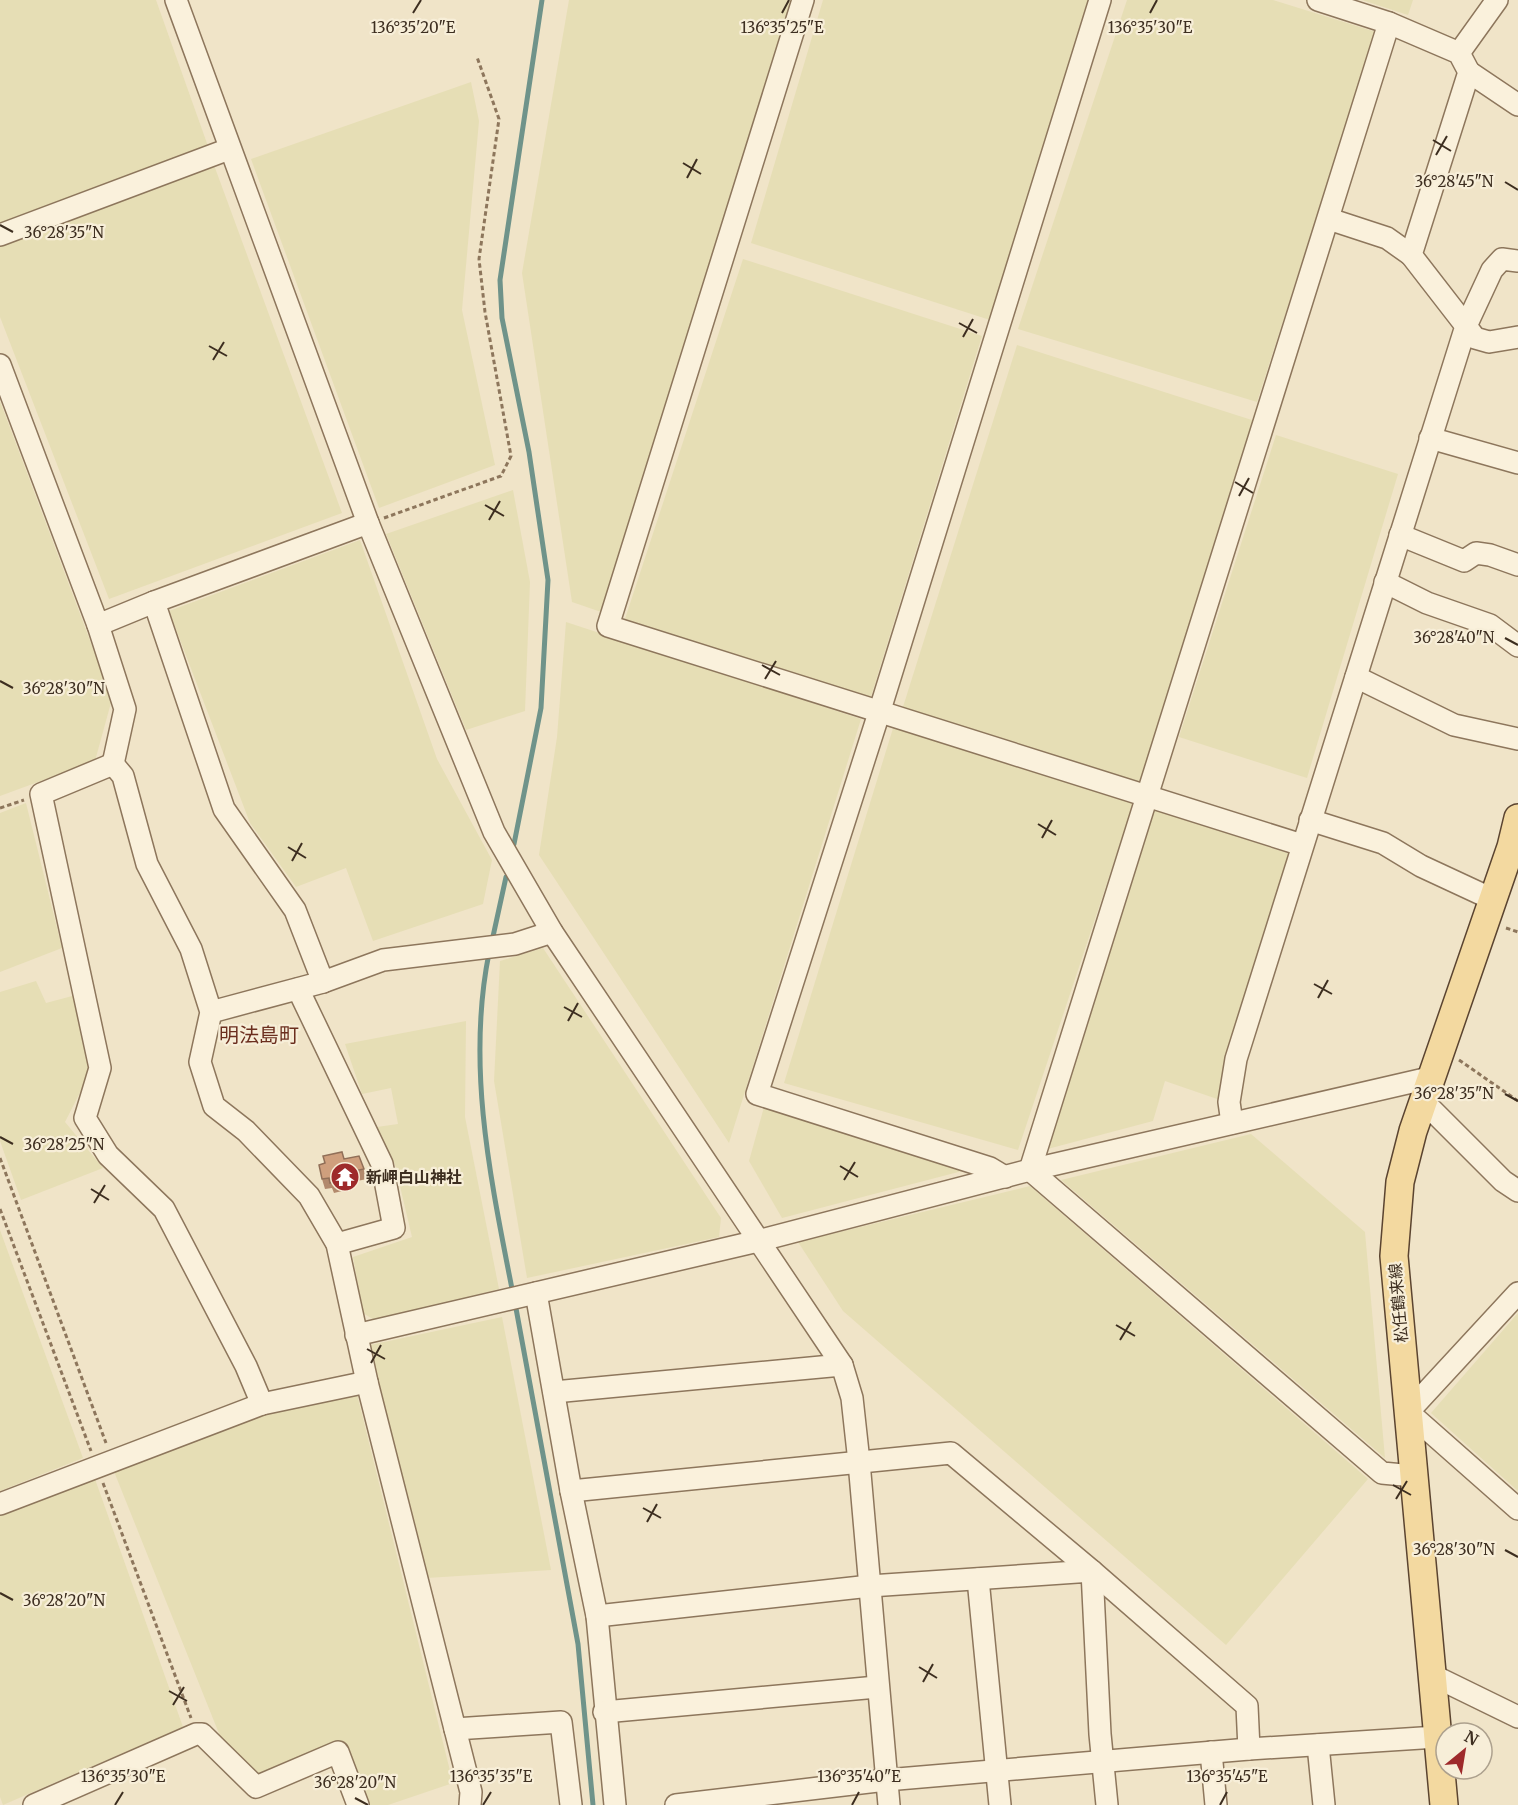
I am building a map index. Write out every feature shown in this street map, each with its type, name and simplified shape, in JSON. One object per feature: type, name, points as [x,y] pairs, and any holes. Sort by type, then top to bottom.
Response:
[{"type":"main road","name":"松任鶴来線","points":[[1436,1721],[1434,1676],[1407,1412],[1395,1256],[1400,1182],[1425,1089],[1518,818]]},
{"type":"main road","name":"松任鶴来線","points":[[1442,1781],[1444,1805]]},
{"type":"street","points":[[176,0],[368,523],[494,832],[552,932],[842,1365],[852,1398],[859,1462],[889,1805]]},
{"type":"street","points":[[803,0],[608,626],[1302,845]]},
{"type":"street","points":[[1005,1177],[990,1168],[757,1094],[879,713],[1100,0]]},
{"type":"street","points":[[1318,0],[1389,23],[1459,53],[1469,72],[1518,105]]},
{"type":"street","points":[[1459,53],[1497,0]]},
{"type":"street","points":[[1030,1170],[1389,23]]},
{"type":"street","points":[[1411,255],[1469,72]]},
{"type":"street","points":[[0,235],[229,149]]},
{"type":"street","points":[[1329,219],[1387,238],[1411,255],[1474,338],[1489,342],[1518,337]]},
{"type":"street","points":[[1232,1123],[1229,1101],[1236,1059],[1466,326],[1492,270],[1502,259],[1518,261]]},
{"type":"street","points":[[0,365],[98,626],[125,709],[114,765]]},
{"type":"street","points":[[1430,438],[1518,463]]},
{"type":"street","points":[[98,626],[154,602],[368,523]]},
{"type":"street","points":[[1400,535],[1464,561],[1476,553],[1490,555],[1518,565]]},
{"type":"street","points":[[1385,582],[1427,603],[1490,625],[1518,646]]},
{"type":"street","points":[[154,602],[224,808],[295,910],[323,982]]},
{"type":"street","points":[[1356,677],[1454,725],[1518,739]]},
{"type":"street","points":[[114,765],[41,794],[100,1068],[85,1118],[108,1155],[164,1209],[246,1366],[262,1404]]},
{"type":"street","points":[[114,765],[123,776],[147,864],[191,949],[211,1012],[200,1062],[214,1106],[246,1131],[309,1196],[337,1244],[367,1382],[471,1792],[470,1805]]},
{"type":"street","points":[[1310,820],[1383,843],[1421,866],[1492,899]]},
{"type":"street","points":[[211,1012],[323,982],[383,960],[500,946],[552,932]]},
{"type":"street","points":[[298,989],[382,1164],[394,1228],[337,1244]]},
{"type":"street","points":[[356,1335],[758,1241],[1030,1170],[1232,1123],[1425,1089],[1503,1181],[1518,1191]]},
{"type":"street","points":[[1030,1170],[1382,1473],[1414,1476]]},
{"type":"street","points":[[1518,1293],[1407,1412],[1518,1509]]},
{"type":"street","points":[[529,1294],[554,1392],[571,1491],[597,1616],[604,1712],[615,1805]]},
{"type":"street","points":[[554,1392],[842,1365]]},
{"type":"street","points":[[0,1504],[262,1404],[367,1382]]},
{"type":"street","points":[[571,1491],[951,1453],[1092,1571],[1247,1706],[1249,1749]]},
{"type":"street","points":[[597,1616],[870,1586],[1092,1571]]},
{"type":"street","points":[[1092,1571],[1107,1805]]},
{"type":"street","points":[[978,1578],[1000,1805]]},
{"type":"street","points":[[1434,1676],[1518,1717]]},
{"type":"street","points":[[604,1712],[878,1687]]},
{"type":"street","points":[[455,1729],[561,1722],[571,1805]]},
{"type":"street","points":[[34,1805],[196,1734],[202,1734],[256,1786],[338,1752],[358,1805]]},
{"type":"street","points":[[676,1805],[886,1780],[1249,1749],[1434,1737]]},
{"type":"street","points":[[1318,1745],[1324,1805]]},
{"type":"street","points":[[1212,1752],[1216,1805]]},
{"type":"path","points":[[368,523],[501,476],[511,456],[485,312],[479,259],[499,118],[477,57]]},
{"type":"path","points":[[0,808],[41,794]]},
{"type":"path","points":[[1440,1047],[1518,1101]]},
{"type":"path","points":[[0,1158],[196,1734]]},
{"type":"path","points":[[0,1209],[105,1464]]},
{"type":"shaded area","points":[[0,0],[156,0],[209,149],[0,224]]},
{"type":"shaded area","points":[[569,0],[792,0],[604,613],[572,602],[522,273]]},
{"type":"shaded area","points":[[823,0],[1091,0],[990,320],[751,243]]},
{"type":"shaded area","points":[[1127,0],[1273,0],[1376,32],[1257,402],[1018,329]]},
{"type":"shaded area","points":[[1362,0],[1413,0],[1408,15]]},
{"type":"shaded area","points":[[471,82],[479,121],[462,310],[495,465],[379,508],[251,159]]},
{"type":"shaded area","points":[[214,165],[342,513],[109,599],[0,317],[0,245]]},
{"type":"shaded area","points":[[743,259],[982,336],[869,703],[623,625]]},
{"type":"shaded area","points":[[1017,345],[1255,421],[1139,787],[902,710]]},
{"type":"shaded area","points":[[0,401],[112,699],[95,761],[0,796]]},
{"type":"shaded area","points":[[1276,435],[1398,474],[1307,778],[1179,737]]},
{"type":"shaded area","points":[[513,490],[530,582],[525,711],[466,730],[386,534]]},
{"type":"shaded area","points":[[360,540],[437,759],[492,860],[483,904],[373,941],[346,868],[296,887],[250,823],[169,611]]},
{"type":"shaded area","points":[[566,622],[861,719],[729,1143],[539,855],[557,737]]},
{"type":"shaded area","points":[[894,725],[1134,802],[1018,1150],[784,1083]]},
{"type":"shaded area","points":[[26,803],[62,948],[0,972],[0,813]]},
{"type":"shaded area","points":[[1151,808],[1290,854],[1220,1100],[1165,1081],[1153,1121],[1040,1151]]},
{"type":"shaded area","points":[[543,948],[721,1218],[719,1237],[527,1278],[494,1081],[500,961]]},
{"type":"shaded area","points":[[36,981],[46,1003],[76,995],[94,1065],[65,1122],[103,1168],[21,1200],[0,1141],[0,992]]},
{"type":"shaded area","points":[[466,1021],[465,1117],[499,1289],[376,1321],[363,1313],[353,1257],[412,1237],[395,1165],[377,1127],[398,1124],[391,1088],[362,1094],[345,1044]]},
{"type":"shaded area","points":[[764,1107],[966,1170],[782,1218],[749,1161]]},
{"type":"shaded area","points":[[1251,1134],[1365,1232],[1385,1458],[1061,1180]]},
{"type":"shaded area","points":[[1030,1186],[1368,1479],[1226,1645],[843,1311],[798,1242]]},
{"type":"shaded area","points":[[0,1230],[83,1458],[0,1491]]},
{"type":"shaded area","points":[[1518,1313],[1518,1491],[1431,1413]]},
{"type":"shaded area","points":[[502,1317],[551,1570],[427,1578],[370,1345]]},
{"type":"shaded area","points":[[357,1394],[453,1783],[388,1805],[369,1805],[342,1742],[257,1775],[222,1741],[113,1469],[265,1412]]},
{"type":"shaded area","points":[[95,1479],[183,1727],[3,1805],[0,1797],[0,1515]]},
{"type":"building","points":[[342,1152],[344,1159],[359,1156],[364,1169],[349,1172],[350,1178],[330,1183],[329,1178],[322,1179],[319,1165],[325,1163],[323,1156]]},
{"type":"waterway","points":[[514,844],[541,708],[548,580],[529,452],[502,318],[500,280],[542,0]]},
{"type":"waterway","points":[[492,941],[506,877]]},
{"type":"waterway","points":[[489,953],[480,1038],[484,1124],[513,1294]]},
{"type":"waterway","points":[[515,1303],[578,1644],[593,1805]]},
{"type":"place","name":"新岬白山神社","points":[[345,1177]]},
{"type":"district","name":"明法島町","points":[[259,1035]]}]
